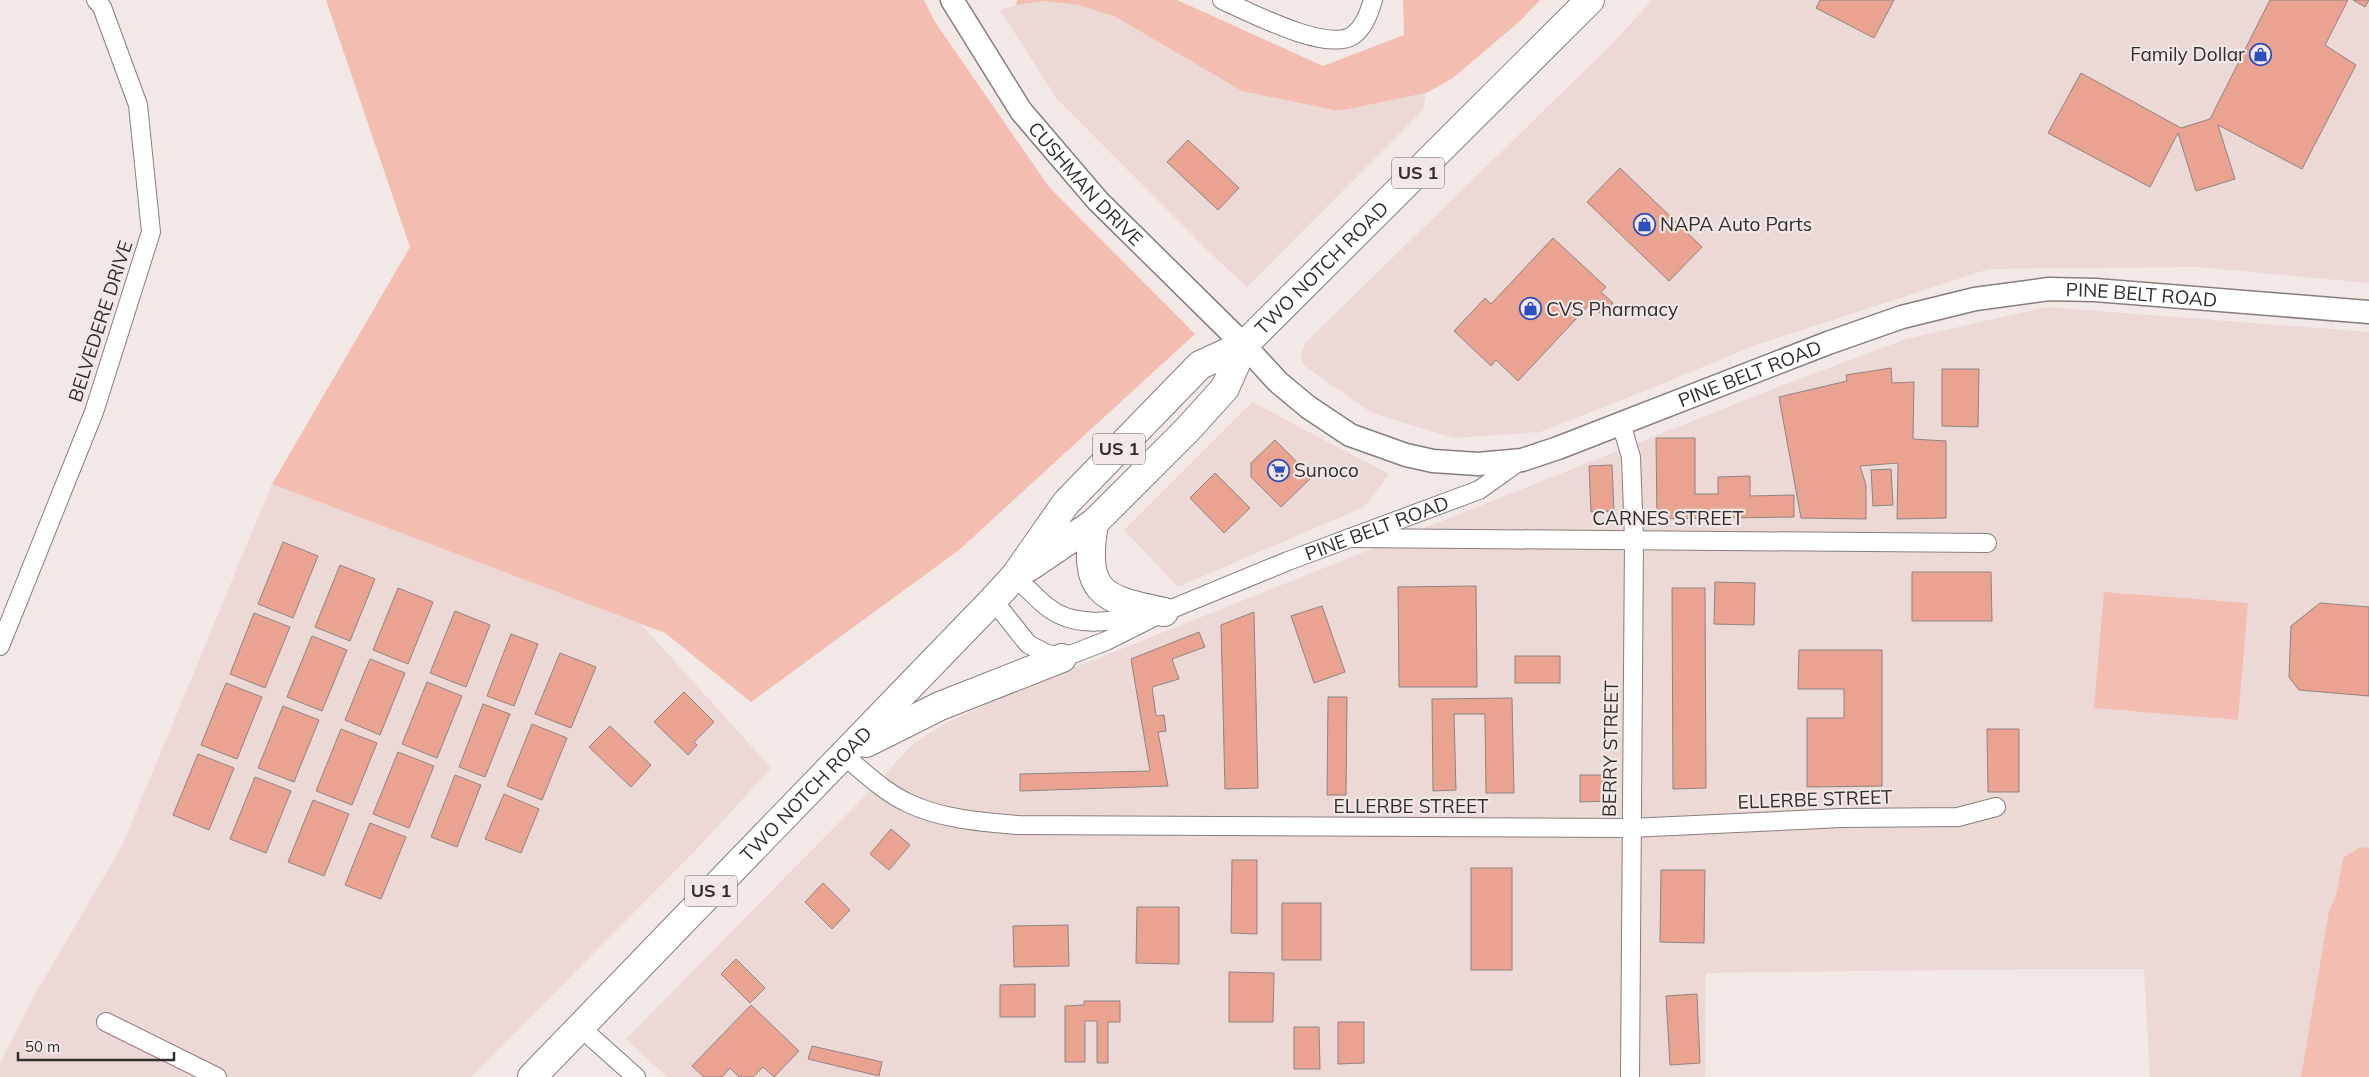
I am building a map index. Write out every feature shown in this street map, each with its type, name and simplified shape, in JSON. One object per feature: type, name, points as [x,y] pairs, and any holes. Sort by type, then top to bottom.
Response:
[{"type":"main road","name":"TWO NOTCH ROAD","points":[[532,1077],[993,600],[1015,576],[1066,503],[1200,365],[1244,345],[1590,0]]},
{"type":"main road","name":"TWO NOTCH ROAD","points":[[1015,576],[1094,522],[1188,429],[1225,388],[1244,345]]},
{"type":"main road","points":[[1094,522],[1089,559],[1094,577],[1100,588],[1116,600],[1164,612]]},
{"type":"main road","points":[[843,755],[940,706],[1062,658]]},
{"type":"street","name":"BELVEDERE DRIVE","points":[[0,646],[94,412],[151,232],[138,105],[102,7],[96,0]]},
{"type":"street","name":"CUSHMAN DRIVE","points":[[952,0],[1021,111],[1098,202],[1244,345],[1278,382],[1308,407],[1350,435],[1406,455],[1432,461],[1478,464],[1522,460]]},
{"type":"street","points":[[1222,0],[1303,34],[1330,41],[1341,40],[1357,31],[1369,13],[1372,0]]},
{"type":"street","name":"PINE BELT ROAD","points":[[1062,658],[1106,641],[1164,612],[1349,538],[1479,490],[1522,460],[1558,448],[1791,356],[1902,317],[1975,299],[2049,289],[2095,290],[2369,312]]},
{"type":"street","name":"BERRY STREET","points":[[1621,423],[1631,457],[1634,539],[1630,828],[1630,1077]]},
{"type":"street","name":"CARNES STREET","points":[[1349,538],[1987,543]]},
{"type":"street","name":"PINE BELT ROAD","points":[[1015,576],[1046,606],[1057,613],[1077,621],[1104,621],[1164,612]]},
{"type":"street","points":[[993,600],[1028,644],[1045,653],[1062,658]]},
{"type":"street","name":"ELLERBE STREET","points":[[843,755],[894,796],[910,804],[950,816],[988,823],[1028,825],[1630,828],[1841,818],[1958,817],[1996,807]]},
{"type":"street","points":[[106,1022],[217,1077]]},
{"type":"street","points":[[580,1027],[636,1077]]},
{"type":"shaded area","points":[[326,0],[924,0],[935,22],[1049,187],[1195,334],[959,550],[751,702],[665,633],[272,484],[410,247]]},
{"type":"shaded area","points":[[1017,0],[1177,0],[1323,66],[1404,35],[1403,0],[1540,0],[1520,21],[1453,78],[1426,93],[1339,111],[1242,91],[1116,17],[1079,5],[1045,1],[1016,5]]},
{"type":"shaded area","points":[[1652,0],[2369,0],[2369,283],[2197,267],[1989,269],[1756,345],[1540,432],[1454,438],[1372,413],[1303,365],[1301,353],[1306,342],[1613,43]]},
{"type":"shaded area","points":[[1045,1],[1079,5],[1116,17],[1339,111],[1426,93],[1423,110],[1247,287],[1207,250],[1057,99],[1000,10],[1016,5]]},
{"type":"shaded area","points":[[2046,307],[2369,332],[2369,1077],[2150,1077],[2144,969],[1706,973],[1705,1077],[667,1077],[626,1039],[863,798],[912,745],[944,724],[1011,693],[1770,390],[1906,339]]},
{"type":"shaded area","points":[[1252,402],[1389,474],[1364,507],[1178,587],[1124,530]]},
{"type":"shaded area","points":[[272,484],[641,624],[771,768],[695,851],[471,1077],[0,1077],[0,1063],[34,996],[122,846]]},
{"type":"shaded area","points":[[2104,592],[2248,603],[2238,720],[2094,708]]},
{"type":"shaded area","points":[[2360,847],[2369,848],[2369,1077],[2301,1077],[2329,911],[2336,896],[2343,858]]},
{"type":"building","points":[[1820,0],[1894,0],[1874,38],[1816,8]]},
{"type":"building","points":[[2270,0],[2348,0],[2325,45],[2356,65],[2302,169],[2218,125],[2235,179],[2196,191],[2178,133],[2150,187],[2048,133],[2081,73],[2181,128],[2210,119]]},
{"type":"building","points":[[2353,0],[2369,0],[2365,7]]},
{"type":"building","points":[[1188,140],[1239,188],[1218,210],[1167,162]]},
{"type":"building","name":"NAPA Auto Parts","points":[[1620,168],[1702,247],[1669,281],[1587,202]]},
{"type":"building","name":"CVS Pharmacy","points":[[1553,238],[1606,287],[1601,292],[1613,303],[1602,315],[1590,304],[1518,381],[1496,360],[1491,366],[1454,331],[1485,298],[1491,304]]},
{"type":"building","points":[[1891,368],[1892,383],[1914,382],[1913,439],[1946,441],[1946,518],[1897,519],[1898,463],[1860,466],[1866,485],[1866,519],[1801,518],[1779,397],[1847,381],[1846,375]]},
{"type":"building","points":[[1942,369],[1979,369],[1978,427],[1942,426]]},
{"type":"building","points":[[1656,438],[1695,438],[1695,494],[1718,494],[1718,477],[1750,476],[1750,496],[1794,495],[1794,517],[1657,519]]},
{"type":"building","name":"Sunoco","points":[[1275,440],[1312,477],[1281,507],[1251,477],[1251,463]]},
{"type":"building","points":[[1612,465],[1614,511],[1591,512],[1589,466]]},
{"type":"building","points":[[1891,469],[1893,505],[1873,506],[1871,470]]},
{"type":"building","name":"Sunoco","points":[[1215,473],[1250,508],[1224,533],[1190,498]]},
{"type":"building","points":[[283,542],[318,556],[293,618],[258,604]]},
{"type":"building","points":[[340,565],[375,579],[350,641],[315,627]]},
{"type":"building","points":[[1912,572],[1991,572],[1992,621],[1912,621]]},
{"type":"building","points":[[1715,582],[1755,583],[1754,625],[1714,624]]},
{"type":"building","points":[[1476,586],[1477,687],[1399,687],[1398,587]]},
{"type":"building","points":[[398,588],[433,602],[408,664],[373,650]]},
{"type":"building","points":[[1672,588],[1705,588],[1706,788],[1673,789]]},
{"type":"building","points":[[2320,603],[2369,607],[2369,696],[2299,690],[2289,677],[2291,626]]},
{"type":"building","points":[[1322,606],[1345,672],[1314,683],[1291,616]]},
{"type":"building","points":[[455,611],[490,625],[466,687],[430,673]]},
{"type":"building","points":[[1254,612],[1258,788],[1225,789],[1221,625]]},
{"type":"building","points":[[254,613],[290,627],[265,688],[230,674]]},
{"type":"building","points":[[1199,632],[1205,647],[1172,659],[1179,679],[1152,687],[1156,716],[1164,715],[1166,731],[1158,732],[1168,786],[1020,791],[1020,774],[1150,771],[1131,659]]},
{"type":"building","points":[[511,634],[538,644],[514,706],[487,696]]},
{"type":"building","points":[[312,636],[347,650],[322,711],[287,697]]},
{"type":"building","points":[[1799,650],[1882,650],[1882,786],[1807,787],[1807,718],[1844,718],[1844,689],[1798,689]]},
{"type":"building","points":[[560,653],[596,667],[571,728],[535,714]]},
{"type":"building","points":[[1515,656],[1560,656],[1560,683],[1515,683]]},
{"type":"building","points":[[370,659],[405,673],[380,735],[345,720]]},
{"type":"building","points":[[427,682],[462,696],[437,758],[402,744]]},
{"type":"building","points":[[226,683],[262,697],[237,759],[201,745]]},
{"type":"building","points":[[684,692],[714,722],[694,742],[697,745],[688,755],[654,722]]},
{"type":"building","points":[[1328,697],[1347,697],[1346,795],[1327,795]]},
{"type":"building","points":[[1512,698],[1514,793],[1486,793],[1485,714],[1454,714],[1456,790],[1433,791],[1432,699]]},
{"type":"building","points":[[483,704],[510,714],[485,777],[459,767]]},
{"type":"building","points":[[283,706],[319,720],[294,782],[258,768]]},
{"type":"building","points":[[532,724],[567,738],[542,800],[507,786]]},
{"type":"building","points":[[610,726],[651,765],[631,787],[589,747]]},
{"type":"building","points":[[341,729],[377,743],[352,805],[316,791]]},
{"type":"building","points":[[1987,729],[2019,729],[2019,792],[1988,792]]},
{"type":"building","points":[[398,752],[434,766],[409,828],[373,814]]},
{"type":"building","points":[[198,754],[234,768],[209,830],[173,815]]},
{"type":"building","points":[[455,775],[481,785],[457,847],[431,837]]},
{"type":"building","points":[[1580,775],[1608,775],[1609,801],[1580,802]]},
{"type":"building","points":[[255,777],[291,791],[266,853],[230,839]]},
{"type":"building","points":[[504,794],[539,809],[521,853],[485,839]]},
{"type":"building","points":[[313,800],[349,814],[324,876],[288,862]]},
{"type":"building","points":[[370,823],[406,837],[381,899],[345,885]]},
{"type":"building","points":[[891,829],[910,845],[889,870],[870,854]]},
{"type":"building","points":[[1232,860],[1257,860],[1257,934],[1231,933]]},
{"type":"building","points":[[1471,868],[1512,868],[1512,970],[1471,970]]},
{"type":"building","points":[[1661,870],[1705,870],[1704,943],[1660,942]]},
{"type":"building","points":[[823,883],[850,910],[832,929],[805,902]]},
{"type":"building","points":[[1282,903],[1321,903],[1321,960],[1282,960]]},
{"type":"building","points":[[1137,907],[1179,907],[1179,964],[1136,963]]},
{"type":"building","points":[[1068,925],[1069,966],[1014,967],[1013,926]]},
{"type":"building","points":[[736,959],[765,988],[750,1003],[721,974]]},
{"type":"building","points":[[1229,972],[1274,973],[1273,1022],[1229,1022]]},
{"type":"building","points":[[1035,984],[1035,1017],[1000,1017],[1000,985]]},
{"type":"building","points":[[1697,994],[1700,1063],[1670,1065],[1666,996]]},
{"type":"building","points":[[1084,1001],[1120,1001],[1120,1022],[1108,1022],[1108,1063],[1097,1063],[1097,1021],[1085,1021],[1085,1062],[1065,1062],[1065,1006],[1084,1005]]},
{"type":"building","points":[[751,1005],[799,1051],[774,1077],[763,1067],[753,1077],[739,1077],[730,1068],[722,1077],[704,1077],[692,1066]]},
{"type":"building","points":[[1338,1022],[1364,1022],[1364,1063],[1338,1064]]},
{"type":"building","points":[[1294,1027],[1319,1027],[1320,1069],[1294,1069]]},
{"type":"building","points":[[812,1046],[882,1062],[879,1076],[808,1059]]},
{"type":"place","name":"Family Dollar","points":[[2261,54]]},
{"type":"place","name":"NAPA Auto Parts","points":[[1644,224]]},
{"type":"place","name":"CVS Pharmacy","points":[[1530,309]]},
{"type":"place","name":"Sunoco","points":[[1278,470]]}]
